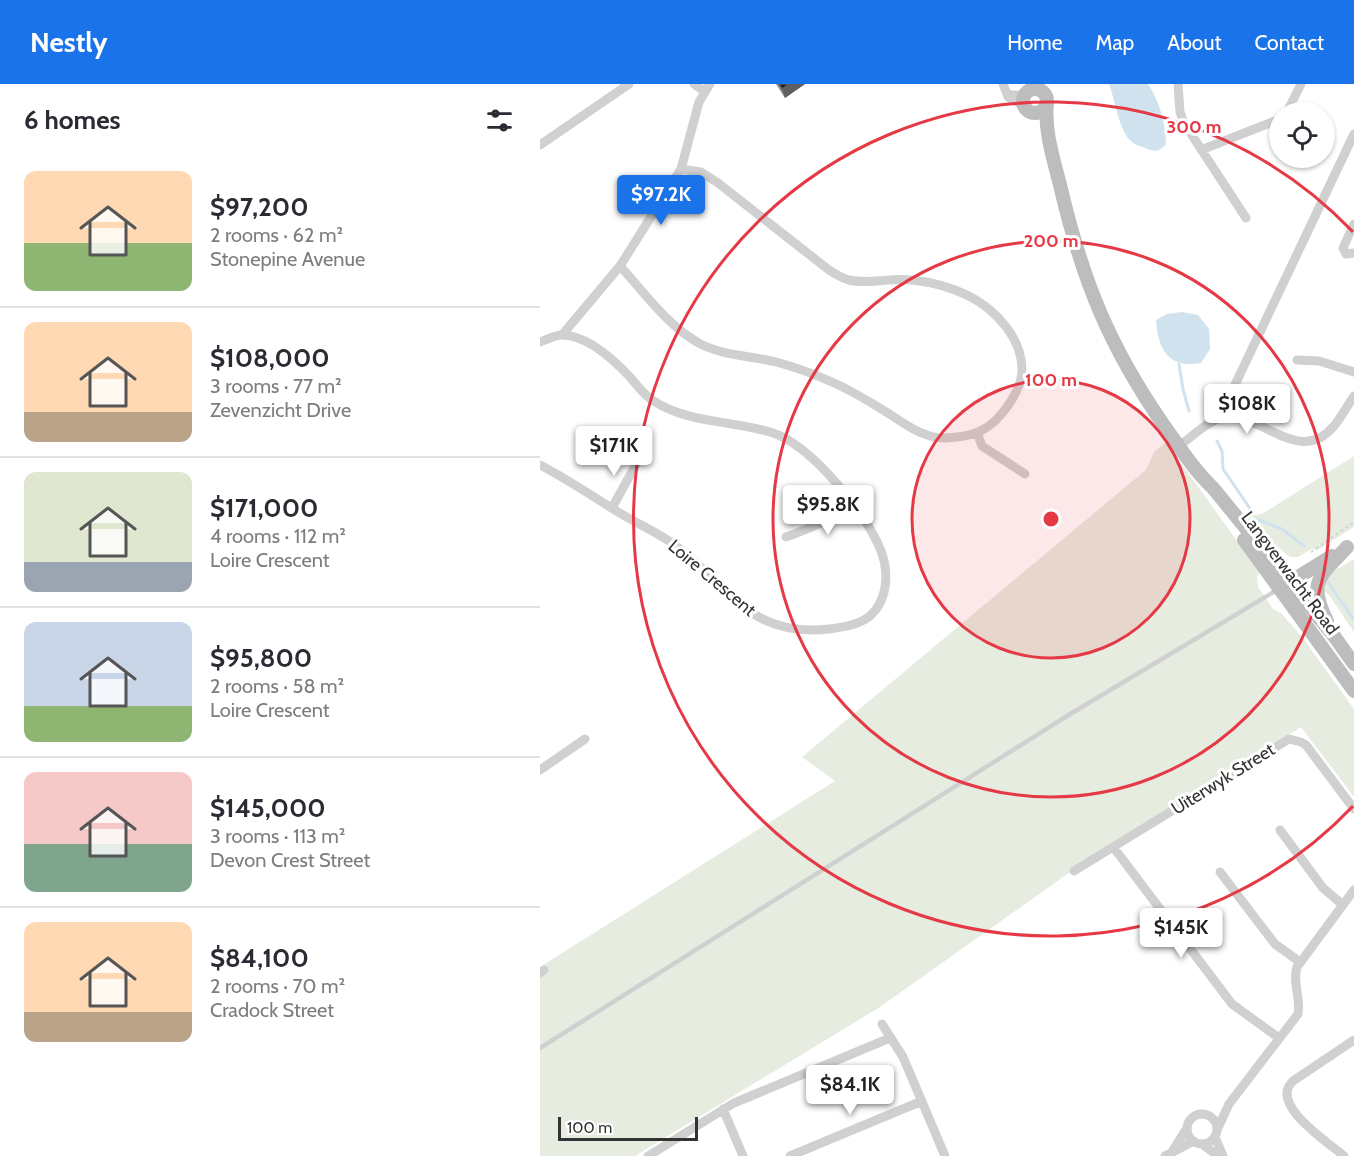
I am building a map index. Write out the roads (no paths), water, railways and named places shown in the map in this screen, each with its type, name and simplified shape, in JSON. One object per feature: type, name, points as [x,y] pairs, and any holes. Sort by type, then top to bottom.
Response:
[{"type":"street","points":[[606,100],[622,84]]},
{"type":"street","points":[[540,146],[629,84]]},
{"type":"street","points":[[540,342],[562,335],[620,266],[681,169],[699,102],[707,88],[694,84]]},
{"type":"street","points":[[1178,84],[1181,117],[1246,218]]},
{"type":"street","points":[[1292,102],[1301,84]]},
{"type":"street","points":[[1004,88],[1010,99],[1030,95]]},
{"type":"street","name":"Langverwacht Road","points":[[1047,134],[1047,97],[1030,95],[1047,134],[1071,230],[1094,301],[1119,354],[1147,401],[1200,476],[1208,493],[1284,586],[1354,691]]},
{"type":"street","points":[[1202,150],[1269,123]]},
{"type":"street","points":[[1223,417],[1224,408],[1354,134]]},
{"type":"street","points":[[620,266],[670,323],[700,344],[809,372],[864,398],[922,433],[934,437],[946,438],[977,433],[997,421],[1019,387],[1022,371],[1012,335],[1000,319],[969,296],[912,280],[863,282],[847,280],[829,270],[718,183],[701,172],[681,169]]},
{"type":"street","points":[[1353,229],[1343,250],[1348,255],[1354,254]]},
{"type":"street","name":"Loire Crescent","points":[[540,465],[655,531],[681,549],[738,604],[756,616],[794,629],[842,627],[866,619],[878,607],[885,592],[883,556],[876,538],[851,502],[814,459],[775,434],[678,413],[650,399],[622,369],[591,342],[562,335]]},
{"type":"street","points":[[1298,360],[1319,361],[1354,372]]},
{"type":"street","points":[[1179,446],[1207,425],[1223,417],[1244,419],[1290,440],[1310,440],[1323,435],[1333,427],[1354,396]]},
{"type":"street","points":[[977,433],[979,442],[987,450],[1025,474]]},
{"type":"street","points":[[612,508],[639,459]]},
{"type":"street","points":[[786,537],[821,524],[842,511],[851,502]]},
{"type":"street","points":[[1284,586],[1351,545]]},
{"type":"street","points":[[1334,636],[1320,605],[1316,586],[1318,579],[1351,545]]},
{"type":"street","name":"Langverwacht Road","points":[[1284,586],[1334,636],[1354,664]]},
{"type":"street","points":[[540,770],[585,739]]},
{"type":"street","name":"Uiterwyk Street","points":[[1074,871],[1289,739],[1305,746],[1354,809]]},
{"type":"street","points":[[1280,830],[1323,888],[1343,905]]},
{"type":"street","points":[[1114,848],[1232,1004],[1279,1038]]},
{"type":"street","points":[[1220,872],[1275,944],[1300,962]]},
{"type":"street","points":[[1168,1154],[1198,1143],[1212,1141],[1229,1104],[1299,1011],[1295,973],[1300,962],[1354,890]]},
{"type":"street","points":[[882,1024],[903,1057],[945,1156]]},
{"type":"street","points":[[648,1156],[734,1103],[890,1038]]},
{"type":"street","points":[[1344,1156],[1299,1118],[1288,1102],[1286,1090],[1293,1081],[1354,1040]]},
{"type":"street","points":[[795,1155],[922,1101]]},
{"type":"street","points":[[1168,1154],[1193,1117],[1229,1104]]},
{"type":"street","points":[[723,1109],[742,1156]]},
{"type":"street","points":[[1204,1114],[1216,1123],[1216,1134],[1223,1156]]},
{"type":"street","points":[[1187,1128],[1190,1138],[1218,1156]]},
{"type":"lane","points":[[540,1047],[1067,716],[1284,586]]},
{"type":"water","points":[[1109,84],[1148,84],[1159,105],[1163,120],[1166,136],[1164,147],[1151,150],[1135,144],[1128,137],[1121,123]]},
{"type":"water","points":[[1182,312],[1198,315],[1209,329],[1210,349],[1201,363],[1180,363],[1173,360],[1162,348],[1159,340],[1156,320],[1167,314]]},
{"type":"waterway","points":[[1179,364],[1189,411]]},
{"type":"waterway","points":[[1217,441],[1222,451],[1223,469],[1253,513]]},
{"type":"waterway","points":[[1256,519],[1282,529],[1304,546]]},
{"type":"waterway","points":[[1325,578],[1354,620]]}]
